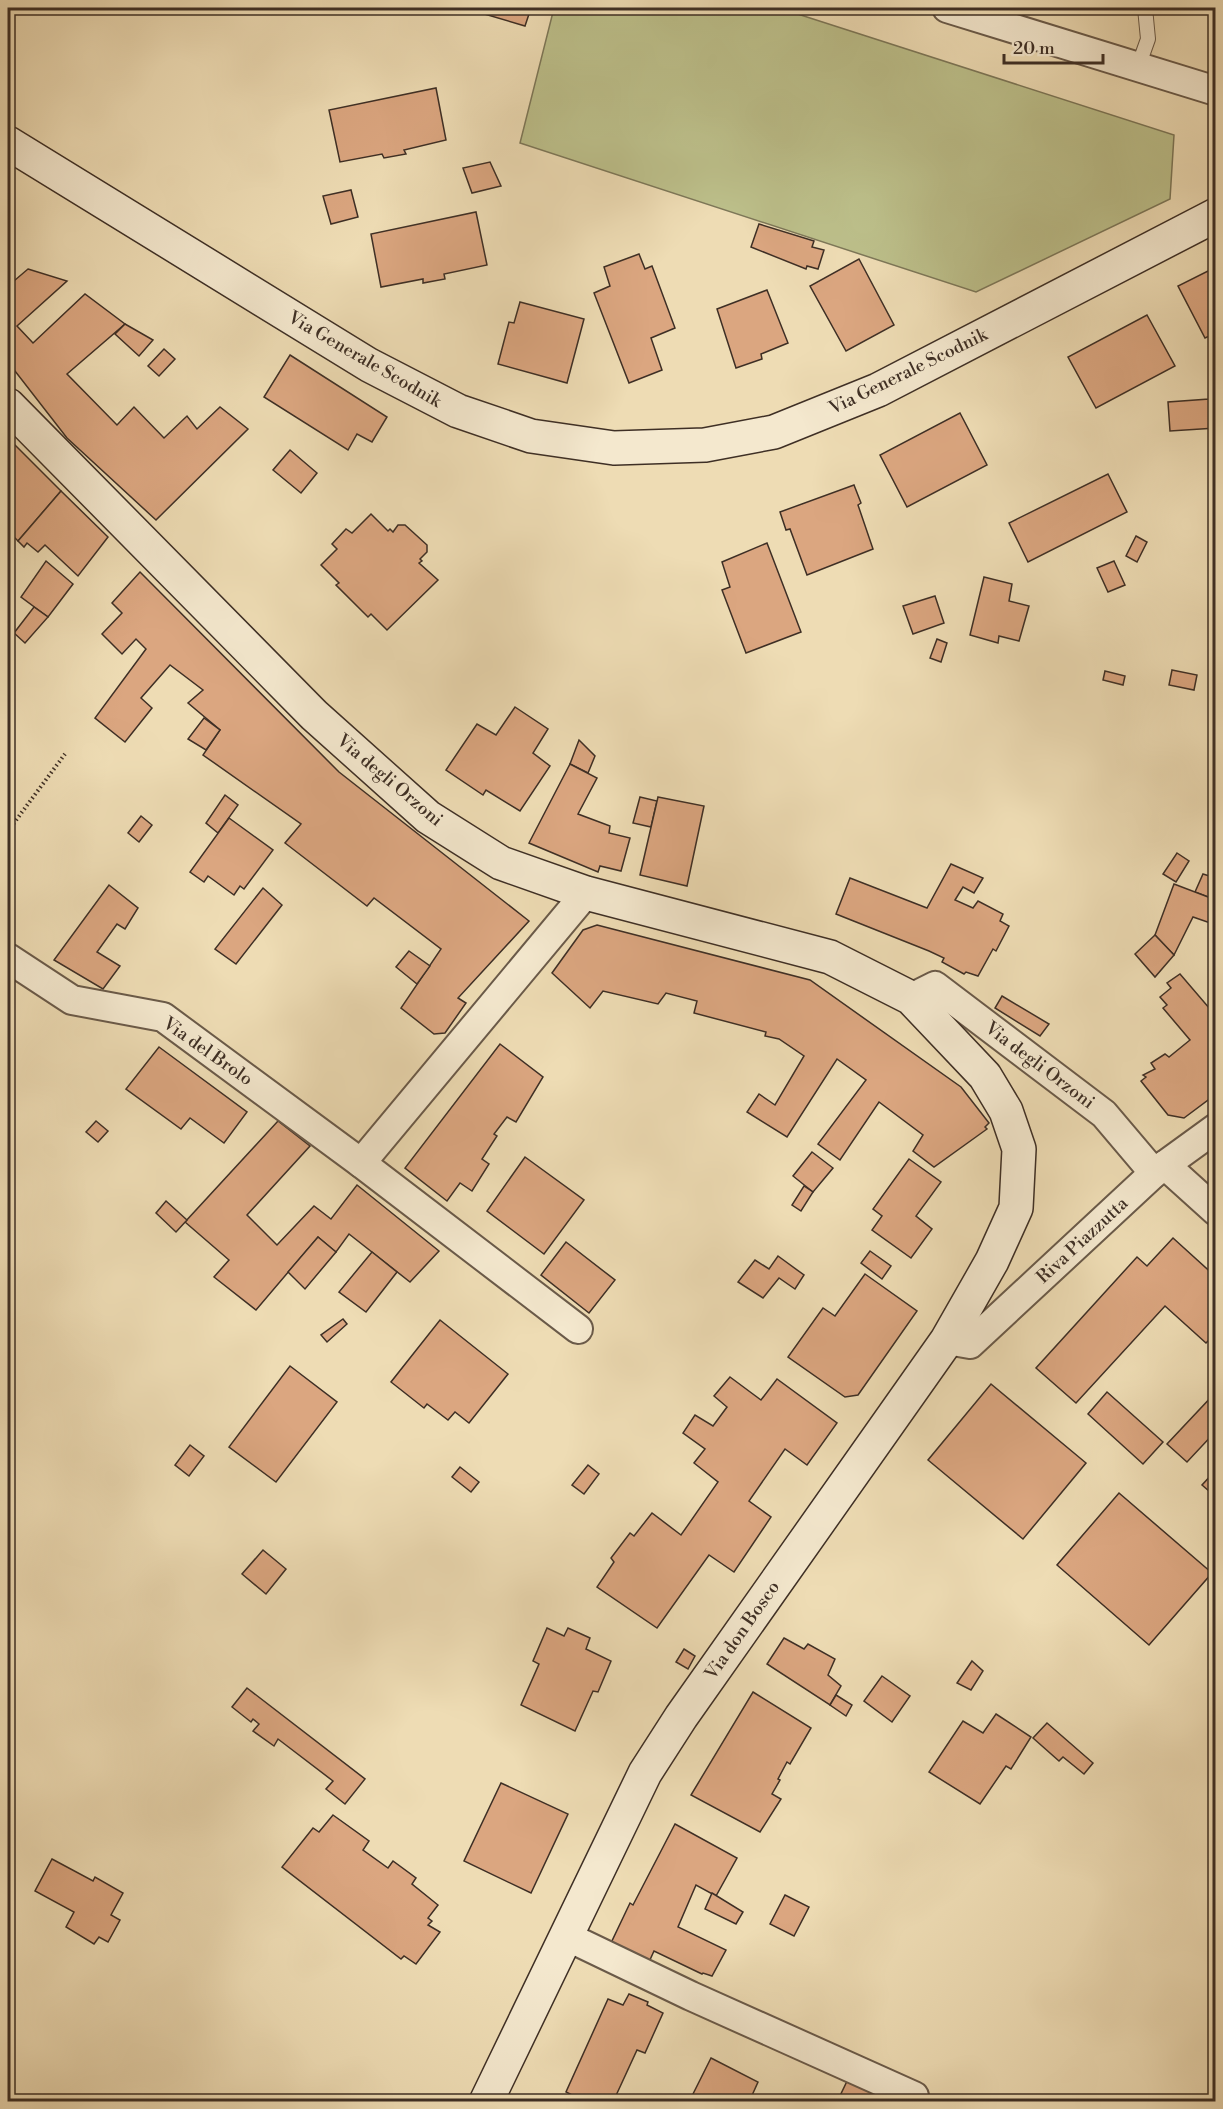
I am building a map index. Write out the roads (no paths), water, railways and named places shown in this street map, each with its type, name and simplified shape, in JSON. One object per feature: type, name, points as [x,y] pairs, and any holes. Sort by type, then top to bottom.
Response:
[{"type":"street","points":[[947,8],[1215,92]]},
{"type":"street","name":"Via Generale Scodnik","points":[[8,143],[369,365],[458,411],[531,436],[614,448],[705,445],[774,432],[878,390],[1215,215]]},
{"type":"street","name":"Via degli Orzoni","points":[[8,405],[314,715],[428,817],[501,863],[586,893],[830,957],[911,998],[985,1076],[1006,1111],[1019,1149],[1016,1208],[992,1261],[947,1340]]},
{"type":"street","points":[[361,1163],[586,893]]},
{"type":"street","name":"Via del Brolo","points":[[8,958],[72,1000],[163,1017],[361,1163],[578,1329]]},
{"type":"street","name":"Via degli Orzoni","points":[[911,998],[935,986],[1104,1114],[1159,1169]]},
{"type":"street","name":"Riva Piazzutta","points":[[947,1340],[970,1344],[1159,1169],[1215,1128]]},
{"type":"street","points":[[1159,1169],[1215,1211]]},
{"type":"street","name":"Via don Bosco","points":[[486,2102],[651,1763],[687,1708],[947,1340]]},
{"type":"street","points":[[566,1936],[691,1996],[914,2096],[915,2102]]},
{"type":"lane","points":[[1138,67],[1148,39],[1144,8]]}]
